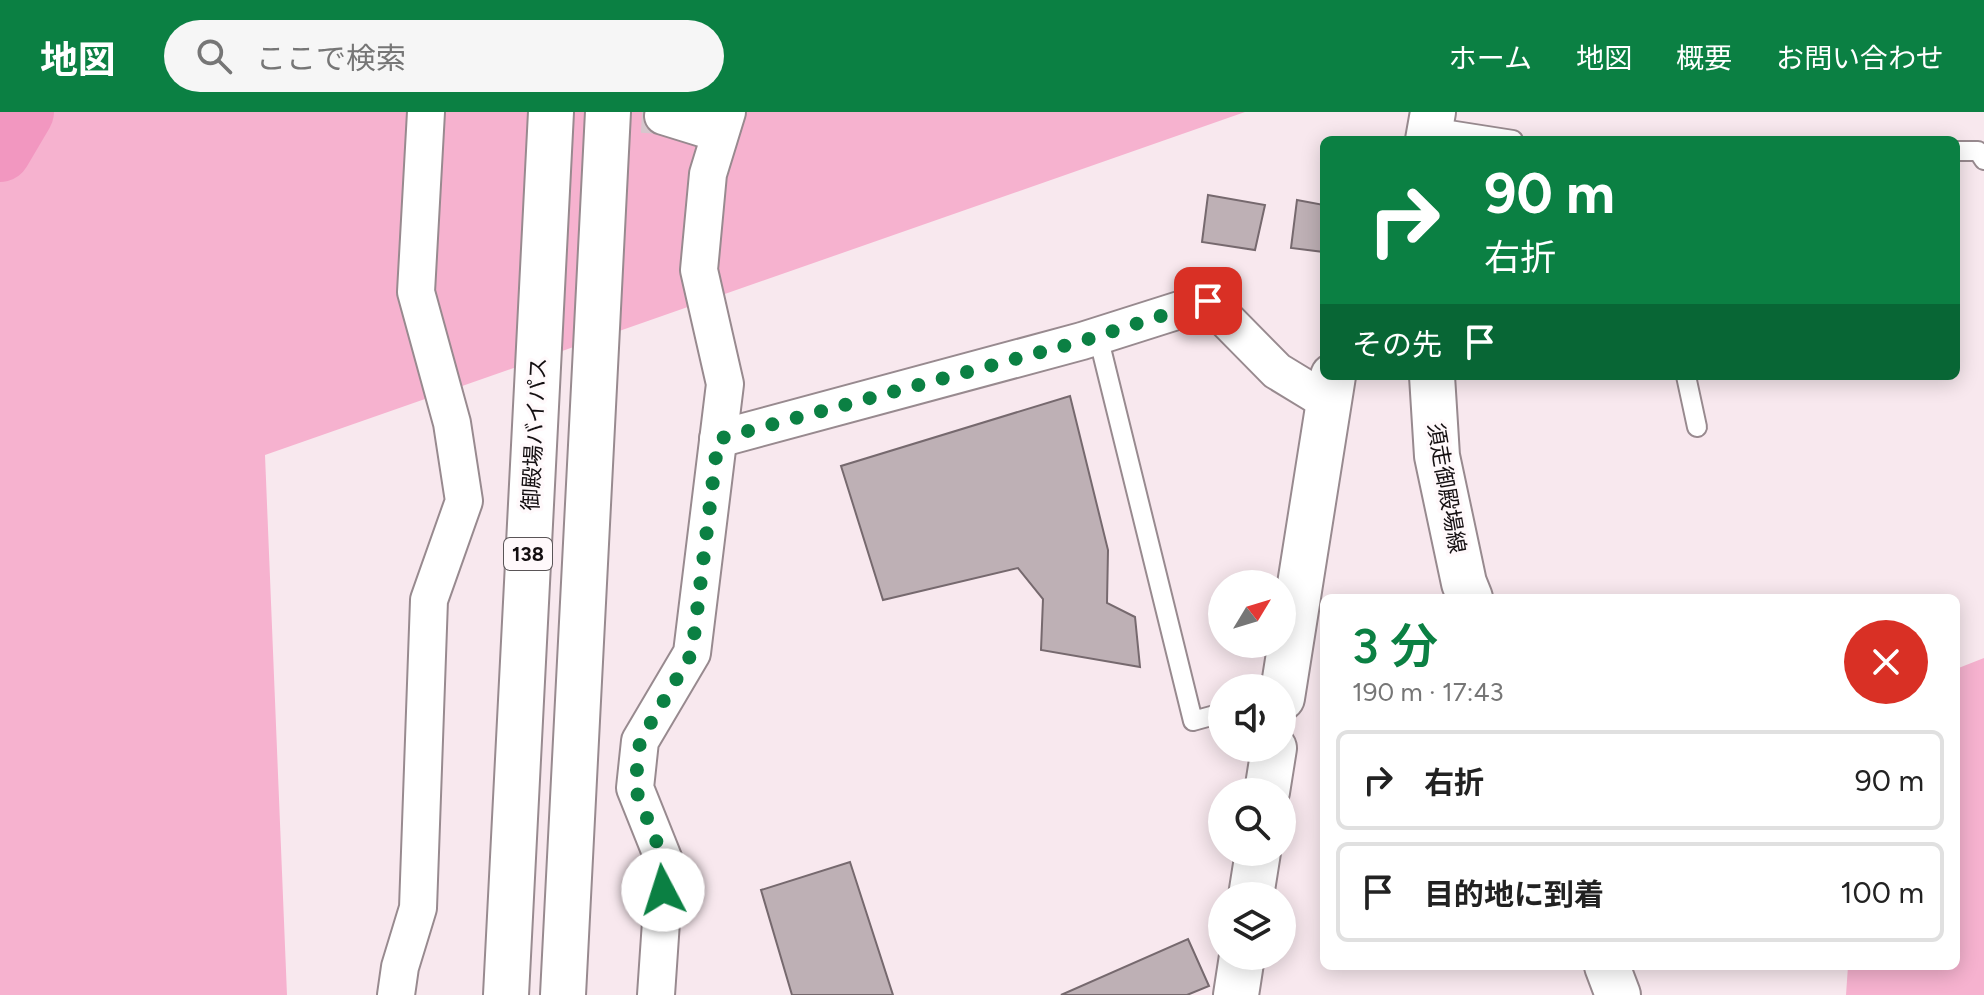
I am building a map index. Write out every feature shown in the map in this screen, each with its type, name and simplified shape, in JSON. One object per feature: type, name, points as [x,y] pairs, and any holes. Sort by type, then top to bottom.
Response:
[{"type":"main road","name":"御殿場バイパス","points":[[506,995],[551,112]]},
{"type":"main road","name":"138","points":[[563,995],[608,112]]},
{"type":"main road","name":"須走御殿場線","points":[[1436,380],[1437,456],[1468,594]]},
{"type":"main road","points":[[1285,674],[1330,389]]},
{"type":"main road","points":[[1236,995],[1240,970]]},
{"type":"main road","points":[[1609,970],[1618,995]]},
{"type":"street","points":[[396,995],[400,967],[418,908],[429,600],[464,501],[452,423],[416,292],[426,112]]},
{"type":"street","points":[[656,995],[665,863],[635,788],[640,741],[692,653],[725,384],[699,270],[708,174],[722,123],[663,116]]},
{"type":"street","points":[[718,439],[1098,336],[1208,301],[1277,371],[1330,389]]},
{"type":"lane","points":[[1431,126],[1490,136]]},
{"type":"lane","points":[[1960,151],[1978,151],[1984,160]]},
{"type":"lane","points":[[1098,336],[1193,721],[1208,717]]},
{"type":"lane","points":[[1687,380],[1697,427]]},
{"type":"shaded area","points":[[0,112],[1245,112],[265,455],[287,995],[0,995]]},
{"type":"shaded area","points":[[1984,658],[1984,995],[1846,995],[1848,970],[1960,970],[1960,667]]},
{"type":"building","points":[[1208,195],[1265,205],[1255,250],[1202,242]]},
{"type":"building","points":[[1297,200],[1320,204],[1320,252],[1291,248]]},
{"type":"building","points":[[1070,396],[1108,550],[1107,603],[1135,617],[1140,667],[1041,650],[1043,599],[1018,568],[883,600],[841,466]]},
{"type":"building","points":[[850,862],[893,995],[792,995],[761,890]]},
{"type":"building","points":[[1188,939],[1209,986],[1187,995],[1061,995]]},
{"type":"waterway","points":[[0,151],[23,112]]},
{"type":"tunnel","points":[[588,112],[663,116]]},
{"type":"route","points":[[663,890],[665,863],[635,788],[640,741],[692,653],[718,439],[1082,341],[1208,301]]}]
